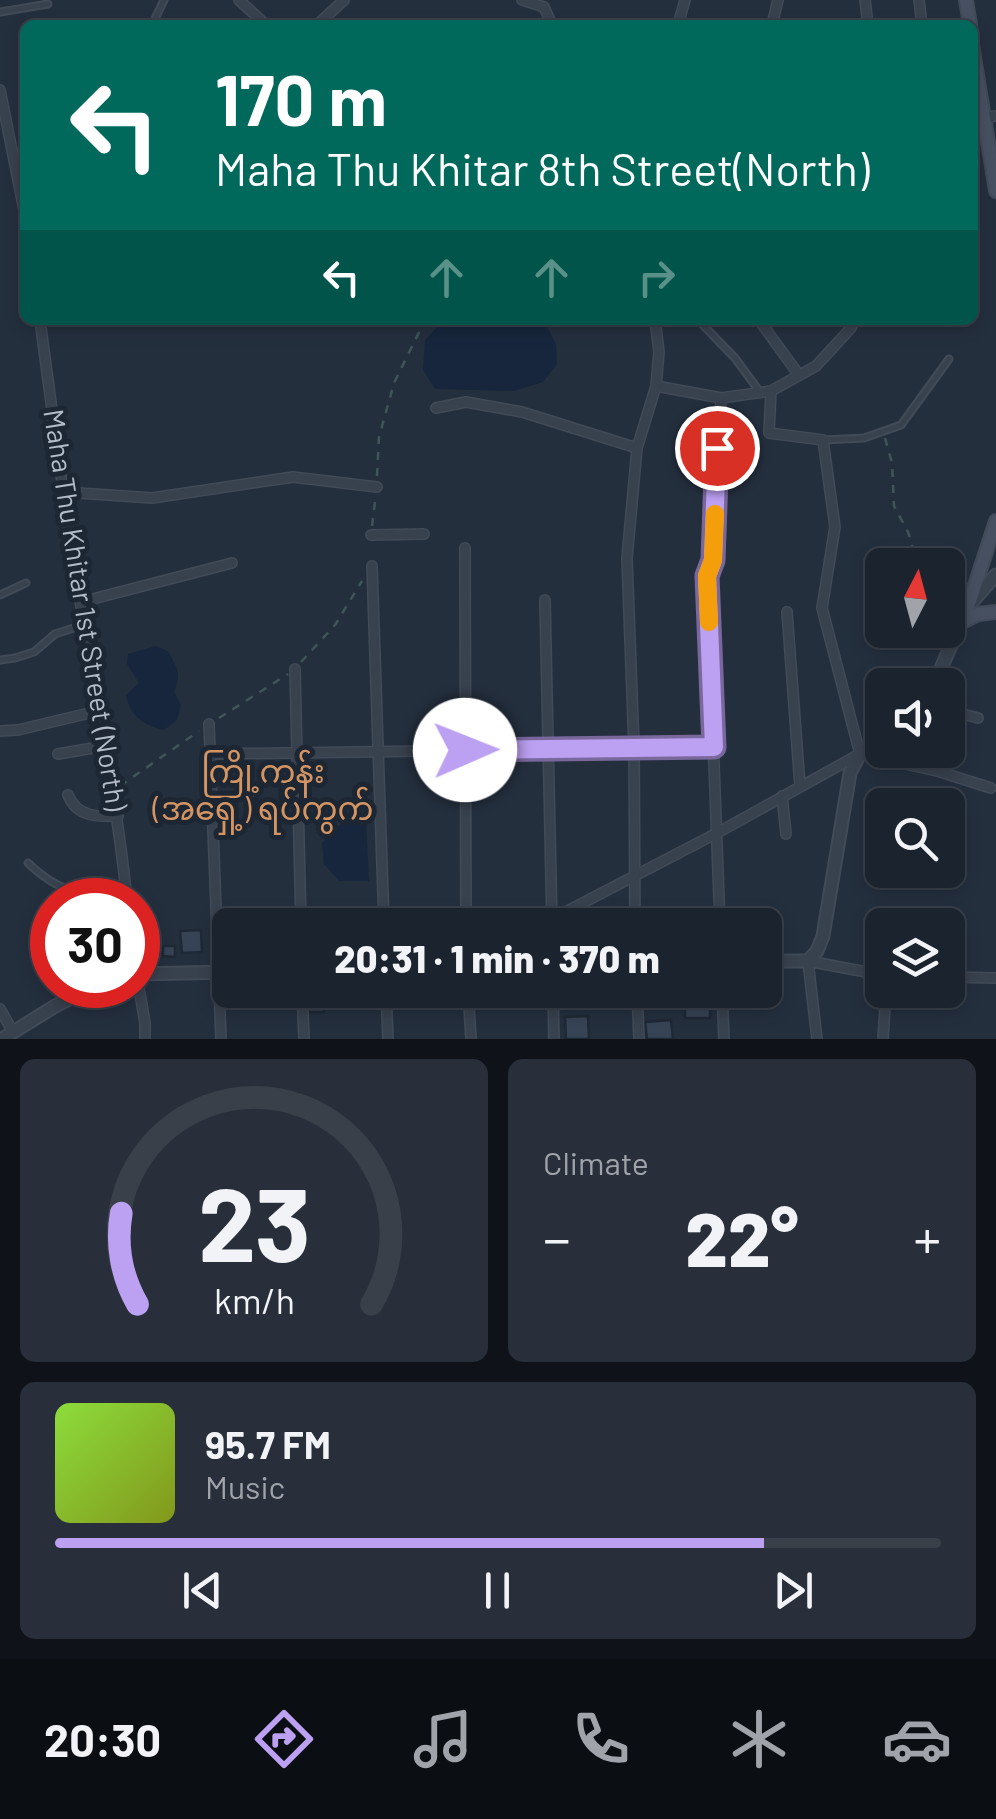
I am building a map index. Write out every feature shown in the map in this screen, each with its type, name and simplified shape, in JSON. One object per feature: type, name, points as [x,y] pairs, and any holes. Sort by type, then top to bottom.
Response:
[{"type":"main road","points":[[984,118],[996,191]]},
{"type":"main road","points":[[968,607],[996,521]]},
{"type":"main road","points":[[965,620],[996,612]]},
{"type":"street","points":[[239,0],[261,20]]},
{"type":"street","points":[[322,20],[344,0]]},
{"type":"street","points":[[522,0],[544,7],[550,20]]},
{"type":"street","points":[[544,7],[555,0]]},
{"type":"street","points":[[0,90],[20,192]]},
{"type":"street","name":"Maha Thu Khitar 1st Street (North)","points":[[41,325],[125,878]]},
{"type":"street","points":[[635,908],[627,558],[637,448],[656,386],[660,352],[657,325]]},
{"type":"street","points":[[763,325],[799,375]]},
{"type":"street","points":[[656,386],[721,398],[766,391],[816,366],[852,325]]},
{"type":"street","points":[[766,391],[769,433],[823,440],[836,528],[822,608],[860,754],[850,773],[823,936],[808,962],[817,1039]]},
{"type":"street","points":[[719,908],[707,576],[713,560],[721,398]]},
{"type":"street","points":[[436,408],[466,402],[522,412],[637,448]]},
{"type":"street","points":[[64,492],[152,498],[293,477],[377,486]]},
{"type":"street","points":[[371,535],[424,534]]},
{"type":"street","points":[[464,548],[466,908]]},
{"type":"street","points":[[82,602],[232,564]]},
{"type":"street","points":[[372,566],[384,908]]},
{"type":"street","points":[[965,613],[996,575]]},
{"type":"street","points":[[546,600],[552,908]]},
{"type":"street","points":[[787,612],[800,786]]},
{"type":"street","points":[[295,669],[301,908]]},
{"type":"street","points":[[0,732],[98,711]]},
{"type":"street","points":[[965,715],[978,718]]},
{"type":"street","points":[[209,724],[220,908]]},
{"type":"street","points":[[58,754],[105,746]]},
{"type":"street","points":[[210,754],[714,747]]},
{"type":"street","points":[[576,908],[865,750]]},
{"type":"street","points":[[860,754],[991,788]]},
{"type":"street","points":[[68,794],[80,811],[95,817],[118,816]]},
{"type":"street","points":[[782,796],[786,834]]},
{"type":"street","points":[[782,962],[808,962],[865,972]]},
{"type":"street","points":[[160,973],[212,972]]},
{"type":"street","points":[[965,977],[996,978]]},
{"type":"street","points":[[0,1009],[7,1036],[52,1008]]},
{"type":"street","points":[[142,1008],[145,1039]]},
{"type":"street","points":[[220,1039],[222,1008]]},
{"type":"street","points":[[303,1008],[304,1039]]},
{"type":"street","points":[[387,1008],[388,1039]]},
{"type":"street","points":[[469,1008],[470,1039]]},
{"type":"street","points":[[553,1008],[554,1039]]},
{"type":"street","points":[[638,1008],[639,1039]]},
{"type":"street","points":[[723,1008],[724,1039]]},
{"type":"street","points":[[884,1039],[885,1008]]},
{"type":"lane","points":[[0,12],[48,4]]},
{"type":"lane","points":[[703,325],[766,391]]},
{"type":"lane","points":[[823,440],[864,438],[901,425],[949,359]]},
{"type":"lane","points":[[0,596],[26,583]]},
{"type":"lane","points":[[0,660],[34,652],[55,634],[86,624]]},
{"type":"lane","points":[[28,864],[44,878]]},
{"type":"path","points":[[371,535],[380,437],[394,383],[423,325]]},
{"type":"path","points":[[884,431],[892,464],[894,506],[913,548]]},
{"type":"path","points":[[114,790],[295,669],[334,625],[372,566]]},
{"type":"path","points":[[965,570],[979,570]]},
{"type":"water","points":[[546,325],[556,344],[557,364],[543,382],[514,391],[435,389],[423,370],[425,340],[438,326]]},
{"type":"water","points":[[156,646],[168,651],[176,666],[178,680],[174,692],[181,705],[177,720],[164,730],[139,718],[126,695],[139,683],[127,664],[128,654]]},
{"type":"water","points":[[366,818],[369,881],[339,881],[324,864],[322,843],[339,825]]},
{"type":"building","points":[[201,930],[202,952],[182,953],[180,931]]},
{"type":"building","points":[[163,946],[175,946],[175,957],[163,956]]},
{"type":"building","points":[[685,1008],[710,1008],[710,1018],[685,1018]]},
{"type":"building","points":[[588,1016],[589,1039],[566,1039],[565,1017]]},
{"type":"building","points":[[671,1020],[673,1039],[647,1039],[645,1022]]},
{"type":"slow traffic","points":[[709,622],[707,576],[713,560],[715,514]]},
{"type":"district","name":"ကြို့ကုန်း (အရှေ့) ရပ်ကွက်","points":[[263,790]]},
{"type":"route","points":[[465,750],[714,747],[707,576],[713,560],[717,448]]}]
